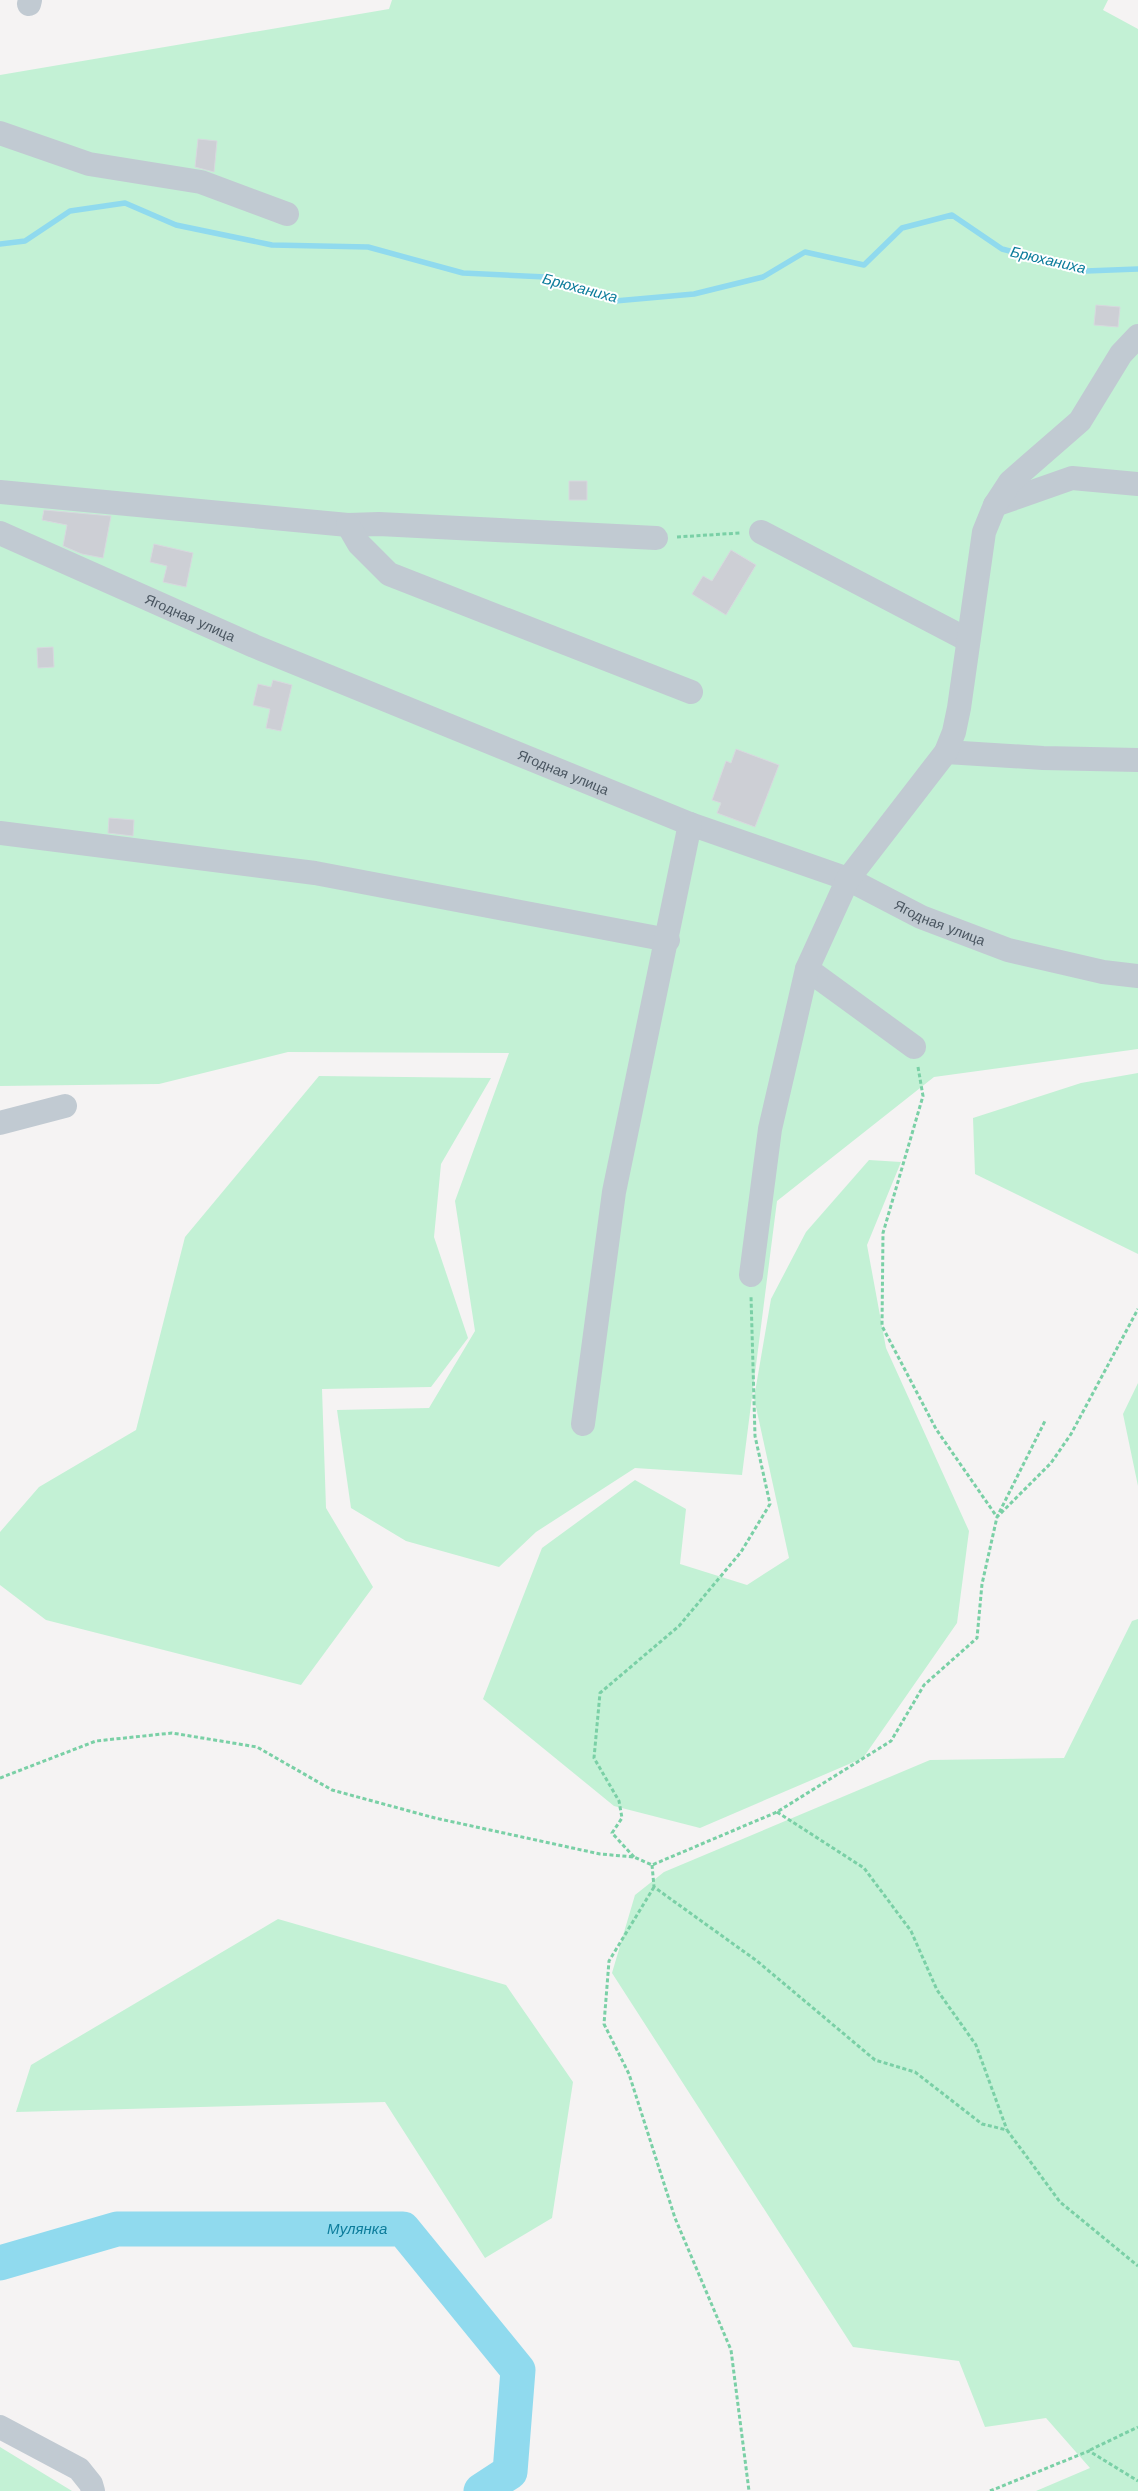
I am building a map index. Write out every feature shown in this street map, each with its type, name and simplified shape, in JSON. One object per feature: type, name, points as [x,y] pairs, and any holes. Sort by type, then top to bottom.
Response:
[{"type":"street","points":[[0,133],[89,164],[201,182],[287,214]]},
{"type":"street","points":[[751,1275],[770,1129],[807,969],[848,879],[946,752],[954,732],[960,708],[984,532],[995,505],[1010,482],[1080,420],[1121,354],[1138,336]]},
{"type":"street","points":[[995,505],[1072,478],[1138,484]]},
{"type":"street","points":[[0,492],[348,525],[378,524],[656,538]]},
{"type":"street","points":[[348,525],[359,544],[389,574],[691,692]]},
{"type":"street","points":[[761,532],[968,640]]},
{"type":"street","name":"Ягодная улица","points":[[0,533],[254,646],[690,824],[848,879],[921,917],[1008,950],[1103,972],[1138,976]]},
{"type":"street","points":[[946,752],[1042,758],[1138,760]]},
{"type":"street","points":[[583,1424],[614,1192],[668,940],[690,824]]},
{"type":"street","points":[[0,833],[315,873],[668,940]]},
{"type":"street","points":[[807,969],[914,1047]]},
{"type":"street","points":[[0,1123],[65,1106]]},
{"type":"street","points":[[0,2427],[79,2469],[91,2484],[93,2491]]},
{"type":"path","points":[[656,538],[761,532]]},
{"type":"path","points":[[914,1047],[923,1096],[883,1232],[882,1326],[936,1429],[997,1517]]},
{"type":"path","points":[[634,1857],[612,1833],[622,1818],[619,1801],[594,1758],[600,1693],[679,1626],[741,1552],[770,1504],[755,1436],[751,1275]]},
{"type":"path","points":[[997,1517],[1051,1463],[1071,1434],[1138,1309]]},
{"type":"path","points":[[0,1778],[96,1741],[172,1733],[257,1747],[332,1790],[379,1803],[435,1818],[600,1854],[634,1857],[652,1865],[777,1812],[891,1740],[924,1685],[977,1638],[982,1584],[997,1517],[1045,1421]]},
{"type":"path","points":[[777,1812],[864,1868],[911,1931],[937,1990],[976,2045],[1007,2130],[1060,2202],[1138,2266]]},
{"type":"path","points":[[652,1865],[654,1887],[608,1961],[604,2024],[629,2074],[675,2218],[731,2350],[749,2491]]},
{"type":"path","points":[[654,1887],[757,1961],[875,2060],[916,2072],[982,2124],[1007,2130]]},
{"type":"path","points":[[990,2491],[1090,2451],[1138,2427]]},
{"type":"path","points":[[1090,2451],[1138,2480]]},
{"type":"green space","points":[[392,0],[1108,0],[1103,10],[1138,29],[1138,1049],[934,1077],[777,1201],[742,1475],[635,1468],[536,1532],[499,1567],[406,1541],[351,1508],[337,1410],[429,1408],[475,1331],[455,1201],[509,1053],[288,1052],[159,1084],[0,1086],[0,75],[389,9]]},
{"type":"green space","points":[[1138,1073],[1138,1254],[975,1174],[973,1118],[1081,1083]]},
{"type":"green space","points":[[319,1076],[491,1078],[441,1164],[434,1237],[468,1338],[431,1387],[322,1389],[326,1508],[373,1587],[301,1685],[46,1620],[0,1585],[0,1532],[39,1487],[136,1430],[185,1237]]},
{"type":"green space","points":[[869,1160],[901,1162],[867,1245],[886,1348],[969,1531],[957,1623],[863,1758],[700,1828],[614,1806],[483,1699],[542,1548],[635,1480],[686,1509],[680,1564],[747,1585],[789,1558],[754,1398],[771,1299],[806,1232]]},
{"type":"green space","points":[[1138,1383],[1138,1486],[1123,1414]]},
{"type":"green space","points":[[1138,1619],[1138,2491],[1036,2491],[1090,2468],[1046,2418],[985,2427],[959,2361],[853,2347],[612,1973],[635,1895],[664,1872],[930,1760],[1064,1758],[1132,1621]]},
{"type":"green space","points":[[278,1919],[506,1985],[573,2082],[552,2218],[485,2258],[385,2102],[16,2112],[31,2065]]},
{"type":"green space","points":[[0,2447],[72,2491],[0,2491]]},
{"type":"building","points":[[198,139],[217,141],[214,172],[195,167]]},
{"type":"building","points":[[1096,305],[1120,307],[1118,327],[1094,325]]},
{"type":"building","points":[[569,481],[587,481],[587,500],[569,500]]},
{"type":"building","points":[[44,510],[111,516],[103,558],[82,554],[63,546],[67,525],[42,520]]},
{"type":"building","points":[[154,544],[193,553],[186,587],[163,582],[167,566],[150,562]]},
{"type":"building","points":[[731,550],[756,565],[726,615],[692,594],[703,576],[712,581]]},
{"type":"building","points":[[53,647],[54,667],[38,668],[37,648]]},
{"type":"building","points":[[273,680],[292,685],[281,731],[266,728],[270,709],[253,705],[258,684],[271,687]]},
{"type":"building","points":[[736,749],[779,765],[755,827],[717,813],[721,803],[712,800],[726,761],[731,763]]},
{"type":"building","points":[[109,818],[134,820],[133,836],[108,833]]},
{"type":"waterway","name":"Брюханиха","points":[[0,244],[25,241],[70,211],[125,203],[176,225],[272,245],[368,247],[463,273],[546,277],[615,301],[694,294],[763,277],[805,252],[864,265],[902,228],[952,215],[1002,249],[1086,271],[1138,269]]},
{"type":"waterway","name":"Мулянка","points":[[0,2263],[117,2229],[403,2229],[518,2370],[510,2472],[481,2491]]}]
